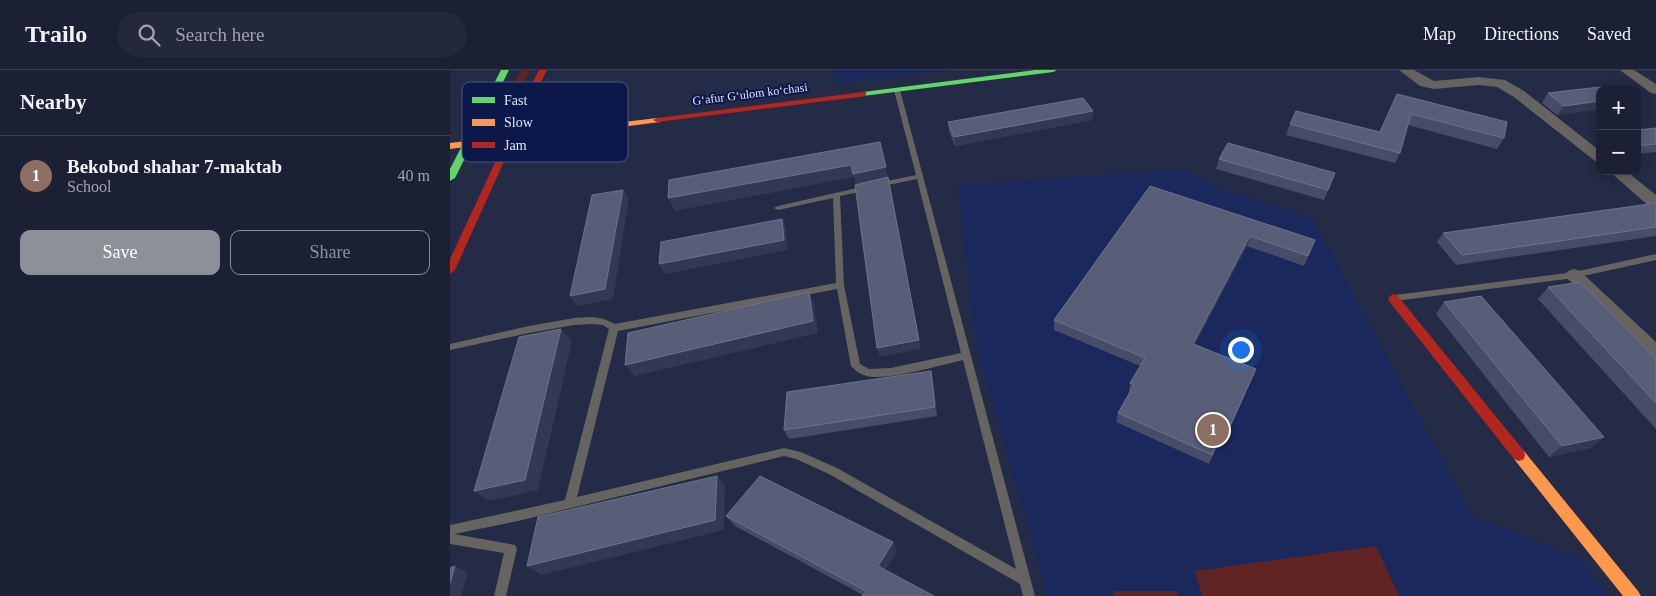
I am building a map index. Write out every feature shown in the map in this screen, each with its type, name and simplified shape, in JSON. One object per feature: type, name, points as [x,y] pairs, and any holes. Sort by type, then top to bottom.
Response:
[{"type":"main road","points":[[499,82],[505,70]]},
{"type":"main road","points":[[538,82],[544,70]]},
{"type":"main road","name":"Gʻafur Gʻulom koʻchasi","points":[[628,117],[1002,70]]},
{"type":"main road","name":"Gʻafur Gʻulom koʻchasi","points":[[628,119],[897,90],[1020,72],[1053,70]]},
{"type":"main road","points":[[450,178],[462,155]]},
{"type":"main road","points":[[450,270],[499,162]]},
{"type":"main road","points":[[1393,298],[1633,596]]},
{"type":"street","points":[[1405,70],[1425,83],[1434,85],[1479,81],[1500,84],[1519,94],[1596,155]]},
{"type":"street","points":[[1626,70],[1656,90]]},
{"type":"street","points":[[1621,175],[1656,203]]},
{"type":"street","points":[[1574,274],[1656,354]]},
{"type":"lane","points":[[897,90],[1029,596]]},
{"type":"lane","points":[[778,208],[919,176]]},
{"type":"lane","points":[[836,195],[840,285],[856,366],[868,373],[891,372],[966,356]]},
{"type":"lane","points":[[1393,298],[1574,274],[1656,257]]},
{"type":"lane","points":[[450,347],[555,325],[589,320],[604,322],[614,328],[840,285]]},
{"type":"lane","points":[[570,502],[614,328]]},
{"type":"lane","points":[[450,530],[518,516],[784,452],[797,455],[833,471],[1024,580]]},
{"type":"lane","points":[[450,539],[511,549],[500,596]]},
{"type":"shaded area","points":[[521,70],[530,70],[525,82],[515,82]]},
{"type":"shaded area","points":[[833,70],[949,70],[835,84]]},
{"type":"shaded area","points":[[1186,169],[1218,188],[1312,217],[1472,515],[1580,558],[1608,596],[1048,596],[976,345],[957,185]]},
{"type":"shaded area","points":[[1376,546],[1399,596],[1202,596],[1195,571]]},
{"type":"shaded area","points":[[1113,591],[1177,591],[1177,596],[1113,596]]},
{"type":"building","points":[[1596,87],[1596,102],[1564,106],[1548,93]]},
{"type":"building","points":[[1397,94],[1507,122],[1504,138],[1411,114],[1400,153],[1290,124],[1296,111],[1380,132]]},
{"type":"building","points":[[1083,98],[1093,111],[954,137],[948,122]]},
{"type":"building","points":[[1656,128],[1656,144],[1641,146],[1641,130]]},
{"type":"building","points":[[880,142],[886,167],[853,174],[851,165],[668,198],[669,180]]},
{"type":"building","points":[[1228,143],[1335,173],[1328,190],[1219,159]]},
{"type":"building","points":[[888,177],[919,340],[877,348],[855,185]]},
{"type":"building","points":[[1150,186],[1315,240],[1308,256],[1250,236],[1193,344],[1256,369],[1230,426],[1226,424],[1212,455],[1118,413],[1134,385],[1130,383],[1145,358],[1054,320]]},
{"type":"building","points":[[623,190],[605,289],[570,296],[592,195]]},
{"type":"building","points":[[1656,203],[1656,227],[1462,255],[1443,233]]},
{"type":"building","points":[[782,219],[784,240],[659,264],[661,242]]},
{"type":"building","points":[[1580,282],[1656,359],[1656,403],[1548,287]]},
{"type":"building","points":[[809,292],[813,321],[625,365],[628,333]]},
{"type":"building","points":[[1481,296],[1604,437],[1562,446],[1444,302]]},
{"type":"building","points":[[561,329],[525,480],[474,491],[519,337]]},
{"type":"building","points":[[931,371],[935,407],[784,430],[787,392]]},
{"type":"building","points":[[717,476],[715,520],[527,566],[538,517]]},
{"type":"building","points":[[760,476],[893,542],[878,566],[934,596],[862,596],[866,591],[726,516]]},
{"type":"building","points":[[455,566],[450,583],[450,568]]},
{"type":"traffic: fast","points":[[499,82],[505,70]]},
{"type":"traffic: fast","points":[[863,94],[1053,70]]},
{"type":"traffic: fast","points":[[450,178],[462,154]]},
{"type":"traffic: slow","points":[[628,124],[657,120]]},
{"type":"traffic: slow","points":[[450,146],[462,144]]},
{"type":"traffic: slow","points":[[1519,455],[1633,596]]},
{"type":"traffic: jam","points":[[537,82],[543,70]]},
{"type":"traffic: jam","points":[[657,120],[863,94]]},
{"type":"traffic: jam","points":[[450,270],[500,162]]},
{"type":"traffic: jam","points":[[1393,298],[1519,455]]},
{"type":"place","name":"Bekobod shahar 7-maktab","points":[[1213,430]]}]
